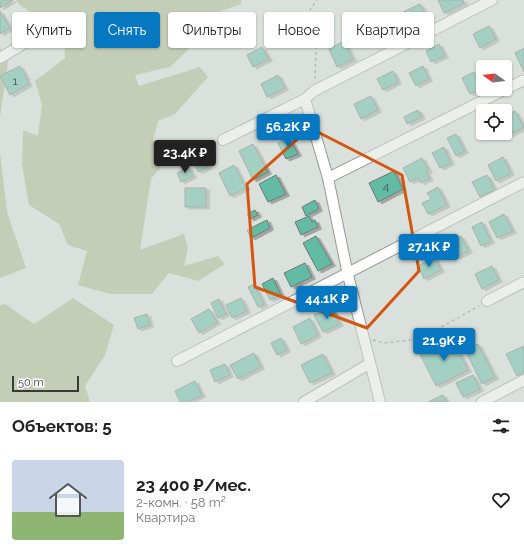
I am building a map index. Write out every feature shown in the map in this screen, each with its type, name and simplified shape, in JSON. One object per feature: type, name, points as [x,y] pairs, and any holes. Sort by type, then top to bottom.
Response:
[{"type":"street","points":[[223,140],[305,100],[314,91],[492,0]]},
{"type":"street","points":[[0,58],[17,48]]},
{"type":"street","points":[[328,178],[524,80]]},
{"type":"street","points":[[305,100],[328,178],[348,275],[380,402]]},
{"type":"street","points":[[177,361],[348,275],[524,182]]},
{"type":"street","points":[[487,301],[524,282]]},
{"type":"street","points":[[304,402],[370,364]]},
{"type":"street","points":[[482,402],[524,380]]},
{"type":"path","points":[[314,91],[316,44],[305,18],[317,0]]},
{"type":"path","points":[[363,338],[384,343],[420,338],[487,301]]},
{"type":"highlighted area","points":[[310,128],[402,175],[419,271],[367,328],[255,287],[247,184]]},
{"type":"green space","points":[[16,0],[241,0],[241,4],[218,12],[168,12],[168,48],[189,49],[170,67],[135,75],[139,86],[200,67],[208,77],[175,114],[158,121],[153,140],[167,159],[151,179],[140,250],[184,234],[188,248],[184,266],[218,256],[225,264],[198,281],[169,273],[152,294],[110,294],[78,285],[87,251],[68,245],[59,224],[29,205],[22,164],[23,130],[38,136],[42,104],[35,81],[65,58],[65,48],[86,48],[86,12],[31,12],[21,6]]},
{"type":"green space","points":[[0,47],[8,62],[0,117]]},
{"type":"green space","points":[[0,152],[7,212],[26,268],[0,278]]},
{"type":"green space","points":[[73,298],[114,325],[105,355],[85,386],[90,402],[0,402],[0,305],[5,304],[34,324]]},
{"type":"building","points":[[1,0],[13,0],[0,8]]},
{"type":"building","points":[[438,0],[463,0],[464,3],[444,13]]},
{"type":"building","points":[[420,4],[425,12],[403,12]]},
{"type":"building","points":[[0,11],[10,28],[0,34]]},
{"type":"building","points":[[489,26],[496,39],[480,48],[473,34]]},
{"type":"building","points":[[342,42],[342,48],[348,48],[353,59],[337,67],[329,49],[334,48],[334,46]]},
{"type":"building","points":[[439,44],[445,56],[431,62],[426,51]]},
{"type":"building","points":[[262,47],[269,59],[253,67],[247,55]]},
{"type":"building","points":[[524,48],[524,72],[515,53]]},
{"type":"building","points":[[20,66],[29,84],[10,95],[0,76]]},
{"type":"building","points":[[423,66],[429,79],[416,86],[409,73]]},
{"type":"building","points":[[393,71],[398,82],[383,90],[377,79]]},
{"type":"building","points":[[474,72],[476,76],[476,91],[470,94],[462,78]]},
{"type":"building","points":[[278,75],[285,88],[267,97],[261,84]]},
{"type":"building","points":[[371,96],[378,110],[361,119],[354,104]]},
{"type":"building","points":[[418,110],[422,117],[407,124],[404,117]]},
{"type":"building","points":[[515,111],[524,127],[512,133],[512,112]]},
{"type":"building","points":[[456,134],[465,151],[456,156],[447,138]]},
{"type":"building","points":[[289,137],[298,154],[286,159],[278,143]]},
{"type":"building","points":[[253,144],[268,172],[253,180],[239,151]]},
{"type":"building","points":[[444,147],[451,163],[440,168],[432,153]]},
{"type":"building","points":[[203,157],[208,167],[198,172],[194,162]]},
{"type":"building","points":[[503,157],[511,173],[496,181],[488,165]]},
{"type":"building","points":[[422,158],[429,171],[426,172],[430,178],[421,183],[418,178],[410,182],[403,168]]},
{"type":"building","points":[[234,165],[246,188],[230,196],[219,173]]},
{"type":"building","points":[[189,167],[193,176],[181,182],[177,173]]},
{"type":"building","points":[[394,171],[403,189],[378,202],[369,183]]},
{"type":"building","points":[[276,175],[286,194],[268,202],[259,184]]},
{"type":"building","points":[[487,175],[495,190],[480,197],[472,182]]},
{"type":"building","points":[[438,187],[447,205],[428,214],[422,203],[431,199],[427,193]]},
{"type":"building","points":[[185,188],[206,188],[206,207],[185,207]]},
{"type":"building","points":[[315,200],[319,209],[306,216],[302,207]]},
{"type":"building","points":[[255,210],[258,215],[250,219],[247,214]]},
{"type":"building","points":[[504,214],[513,231],[497,238],[489,222]]},
{"type":"building","points":[[309,216],[312,222],[315,220],[318,227],[301,235],[295,222]]},
{"type":"building","points":[[267,220],[270,228],[251,238],[247,230]]},
{"type":"building","points":[[482,222],[491,241],[481,246],[472,227]]},
{"type":"building","points":[[316,236],[332,264],[318,271],[303,243]]},
{"type":"building","points":[[461,236],[469,251],[456,257],[449,243]]},
{"type":"building","points":[[435,258],[441,270],[424,279],[418,266]]},
{"type":"building","points":[[305,263],[312,277],[291,287],[284,273]]},
{"type":"building","points":[[492,266],[499,280],[482,289],[475,274]]},
{"type":"building","points":[[273,278],[281,295],[270,300],[262,284]]},
{"type":"building","points":[[254,284],[264,304],[258,307],[248,287]]},
{"type":"building","points":[[241,298],[247,311],[232,318],[226,305]]},
{"type":"building","points":[[219,299],[226,314],[218,318],[211,303]]},
{"type":"building","points":[[331,307],[340,324],[323,332],[314,315]]},
{"type":"building","points":[[209,309],[217,322],[199,333],[191,319]]},
{"type":"building","points":[[147,314],[150,325],[138,329],[134,318]]},
{"type":"building","points":[[310,318],[318,335],[301,344],[293,327]]},
{"type":"building","points":[[281,338],[287,350],[277,355],[271,343]]},
{"type":"building","points":[[452,338],[468,370],[436,386],[420,354]]},
{"type":"building","points":[[478,344],[495,377],[482,384],[465,350]]},
{"type":"building","points":[[524,346],[524,372],[517,376],[506,354]]},
{"type":"building","points":[[254,353],[261,367],[238,379],[230,365]]},
{"type":"building","points":[[323,354],[332,373],[310,383],[301,365]]},
{"type":"building","points":[[225,364],[230,375],[215,382],[210,370]]},
{"type":"building","points":[[473,375],[480,389],[463,397],[456,383]]},
{"type":"building","points":[[195,381],[202,395],[188,402],[180,402],[175,391]]},
{"type":"building","points":[[443,395],[447,402],[428,402]]}]
